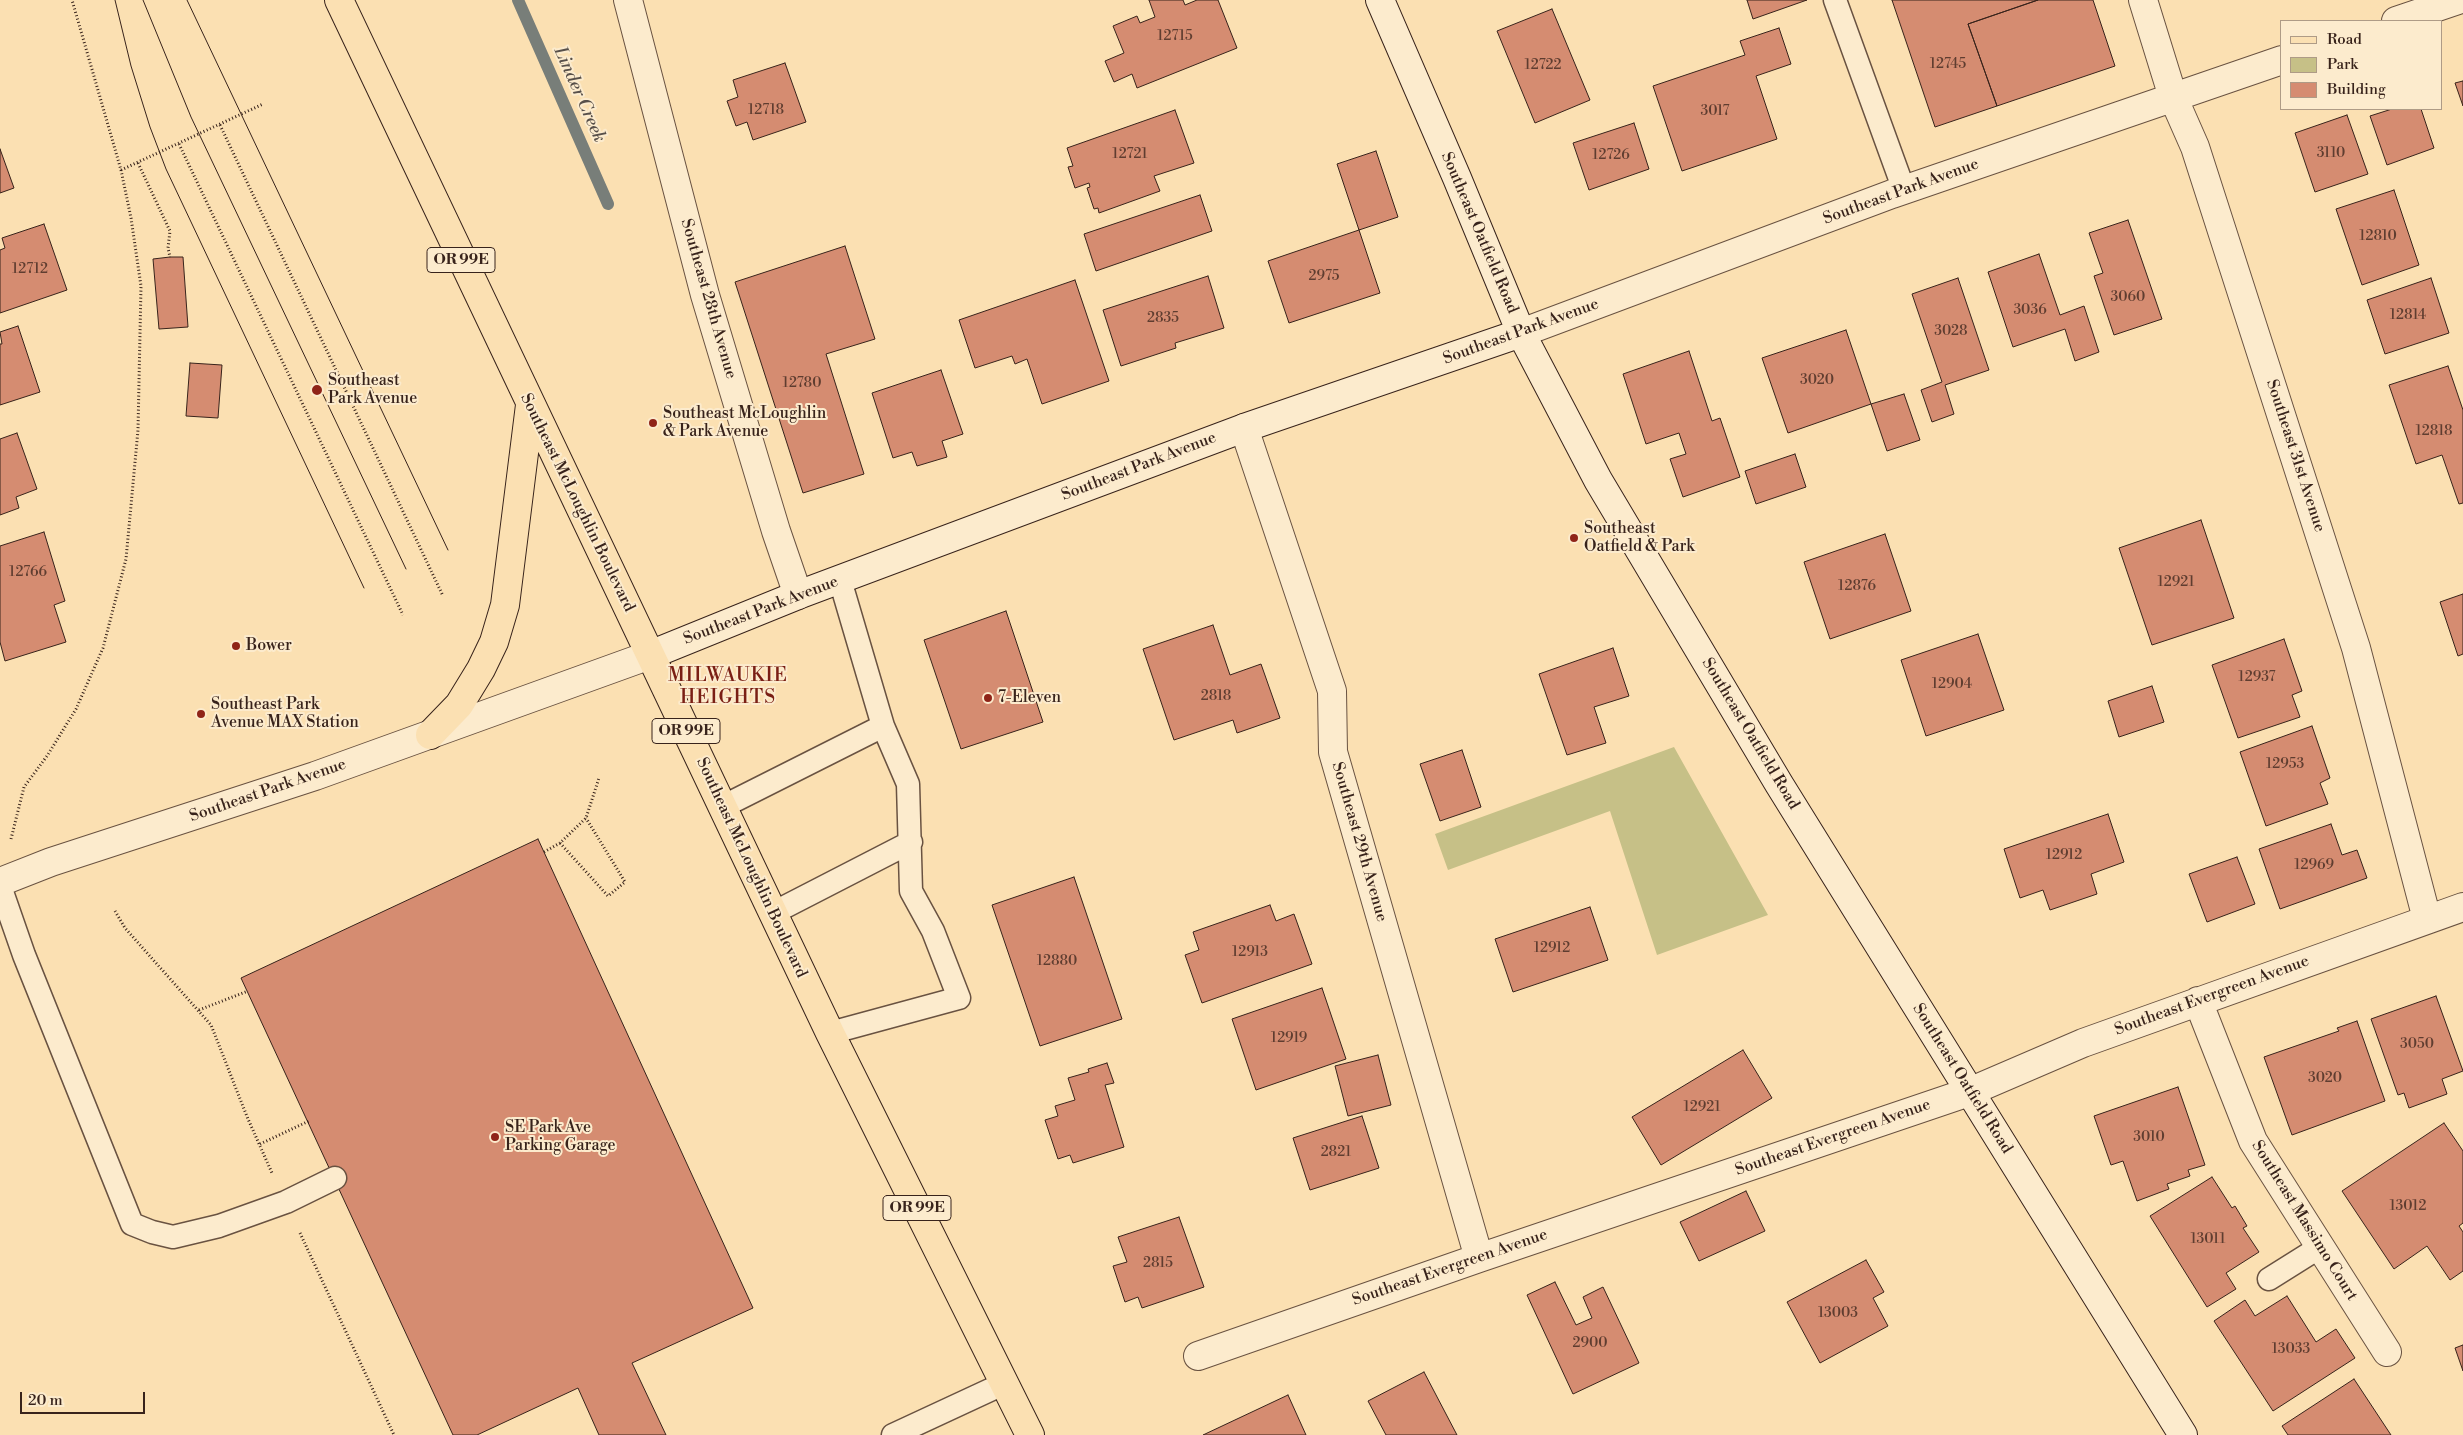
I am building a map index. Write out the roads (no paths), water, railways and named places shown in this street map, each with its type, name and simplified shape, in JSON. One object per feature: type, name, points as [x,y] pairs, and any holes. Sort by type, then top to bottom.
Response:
[{"type":"main road","name":"Southeast McLoughlin Boulevard","points":[[339,0],[830,1033],[1030,1435]]},
{"type":"main road","points":[[430,735],[459,705],[481,669],[494,642],[505,605],[530,405]]},
{"type":"street","name":"Southeast 28th Avenue","points":[[628,0],[705,294],[776,531],[798,595]]},
{"type":"street","name":"Southeast Oatfield Road","points":[[1380,0],[1521,333],[1608,497],[1774,777],[2183,1435]]},
{"type":"street","name":"Southeast 31st Avenue","points":[[2142,0],[2173,98],[2195,147],[2356,648],[2427,919]]},
{"type":"street","points":[[2399,20],[2458,0]]},
{"type":"street","name":"Southeast Park Avenue","points":[[0,884],[52,862],[305,780],[650,655],[798,595],[1244,428],[1521,333],[1904,190],[2280,61]]},
{"type":"street","name":"Southeast 29th Avenue","points":[[1244,428],[1332,691],[1333,752],[1479,1258]]},
{"type":"street","name":"Southeast Evergreen Avenue","points":[[1198,1356],[1479,1258],[1969,1092],[2083,1043],[2463,907]]},
{"type":"street","name":"Southeast Massimo Court","points":[[2198,1001],[2253,1141],[2388,1352]]},
{"type":"lane","points":[[1835,0],[1904,190]]},
{"type":"lane","points":[[830,1033],[959,998],[933,931],[911,891],[908,784],[883,726],[840,580]]},
{"type":"lane","points":[[722,807],[883,726]]},
{"type":"lane","points":[[773,913],[910,842]]},
{"type":"lane","points":[[0,884],[28,964],[132,1224],[152,1232],[173,1237],[219,1226],[286,1202],[335,1178]]},
{"type":"lane","points":[[2269,1279],[2320,1246]]},
{"type":"lane","points":[[893,1435],[1005,1383]]},
{"type":"waterway","name":"Linder Creek","points":[[518,0],[608,204]]},
{"type":"tram line","points":[[115,0],[131,66],[150,127],[166,169],[364,588]]},
{"type":"tram line","points":[[143,0],[191,117],[406,569]]},
{"type":"tram line","points":[[187,0],[448,550]]},
{"type":"place","name":"Southeast Park Avenue","points":[[317,390]]},
{"type":"place","name":"Southeast McLoughlin & Park Avenue","points":[[653,423]]},
{"type":"place","name":"Southeast Oatfield & Park","points":[[1574,538]]},
{"type":"place","name":"Bower","points":[[236,646]]},
{"type":"place","name":"7-Eleven","points":[[988,698]]},
{"type":"place","name":"Southeast Park Avenue MAX Station","points":[[201,714]]},
{"type":"place","name":"SE Park Ave Parking Garage","points":[[495,1137]]},
{"type":"district","name":"MILWAUKIE HEIGHTS","points":[[728,687]]}]
